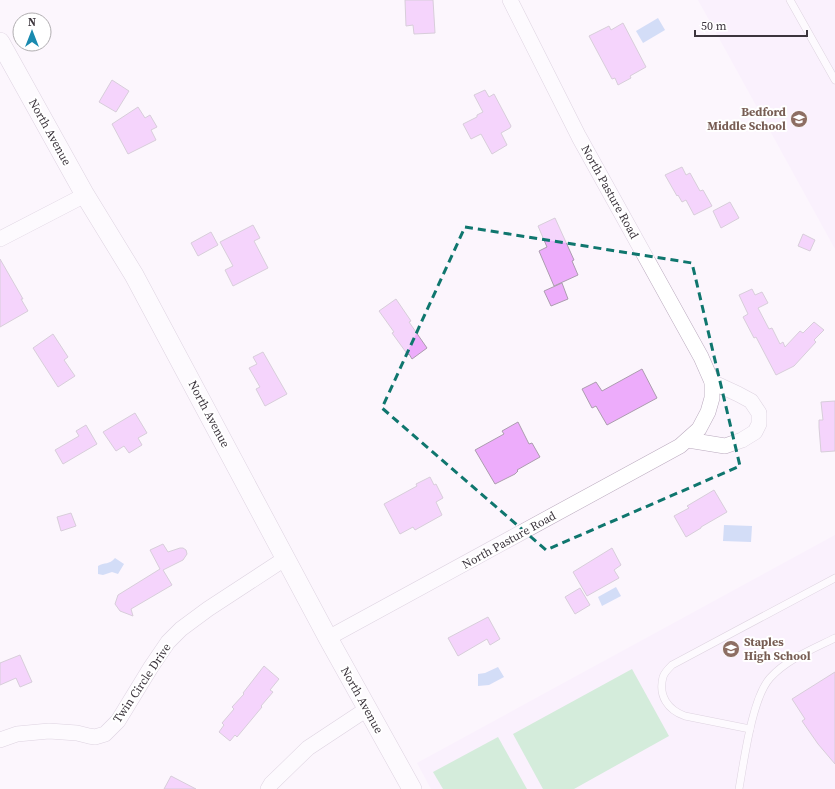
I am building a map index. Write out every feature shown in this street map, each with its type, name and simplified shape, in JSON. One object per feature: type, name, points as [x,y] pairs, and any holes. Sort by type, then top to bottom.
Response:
[{"type":"street","name":"North Pasture Road","points":[[328,638],[680,446],[699,429],[708,412],[712,398],[712,382],[701,357],[580,137],[510,0]]},
{"type":"street","name":"North Avenue","points":[[0,42],[86,195],[134,275],[328,638],[412,789]]},
{"type":"street","points":[[0,239],[86,195]]},
{"type":"street","points":[[688,440],[724,446],[742,440],[754,432],[759,424],[759,413],[751,402],[712,382]]},
{"type":"street","name":"Twin Circle Drive","points":[[0,740],[17,734],[49,731],[77,733],[94,737],[105,734],[118,721],[168,642],[181,629],[208,609],[286,558]]},
{"type":"street","points":[[268,789],[271,784],[308,748],[367,709]]},
{"type":"lane","points":[[790,0],[835,80]]},
{"type":"lane","points":[[750,729],[676,714],[666,704],[662,690],[663,676],[672,664],[835,578]]},
{"type":"lane","points":[[739,789],[750,729],[760,694],[770,678],[788,663],[835,638]]},
{"type":"highlighted area","points":[[465,227],[692,263],[740,466],[546,550],[382,408]]},
{"type":"shaded area","name":"Bedford Middle School","points":[[698,0],[835,0],[835,249],[830,240]]},
{"type":"shaded area","name":"Staples High School","points":[[835,535],[835,789],[431,789],[417,763]]},
{"type":"green space","points":[[632,669],[669,736],[574,789],[543,789],[513,734]]},
{"type":"green space","points":[[498,737],[527,789],[443,789],[433,772]]},
{"type":"water","points":[[658,18],[665,30],[643,43],[636,31]]},
{"type":"water","points":[[724,525],[752,526],[751,542],[723,541]]},
{"type":"water","points":[[115,558],[124,564],[118,574],[112,572],[103,575],[98,574],[98,566],[111,562]]},
{"type":"water","points":[[616,587],[621,596],[602,606],[598,597]]},
{"type":"water","points":[[498,667],[504,677],[489,685],[478,686],[478,674],[485,673]]},
{"type":"building","points":[[405,0],[433,0],[435,33],[414,34],[413,25],[406,26]]},
{"type":"building","points":[[623,23],[646,67],[618,85],[615,78],[612,79],[589,36],[609,26],[611,30]]},
{"type":"building","points":[[112,80],[129,91],[116,112],[99,102]]},
{"type":"building","points":[[485,90],[489,97],[494,94],[511,126],[501,133],[507,145],[492,154],[481,134],[471,139],[463,124],[477,117],[477,115],[483,112],[474,95]]},
{"type":"building","points":[[138,107],[145,118],[150,115],[157,127],[151,130],[156,140],[128,154],[112,124]]},
{"type":"building","points":[[682,167],[686,175],[690,173],[700,191],[703,190],[712,206],[694,215],[686,200],[682,202],[678,195],[677,196],[665,175]]},
{"type":"building","points":[[730,202],[739,218],[721,228],[713,211]]},
{"type":"building","points":[[555,218],[574,260],[572,261],[578,275],[554,286],[539,251],[547,247],[538,226]]},
{"type":"building","points":[[253,225],[260,238],[254,241],[268,268],[233,286],[225,270],[233,266],[220,242]]},
{"type":"building","points":[[211,232],[218,245],[198,256],[191,243]]},
{"type":"building","points":[[803,234],[815,240],[810,251],[798,246]]},
{"type":"building","points":[[0,259],[23,299],[21,299],[28,311],[0,327]]},
{"type":"building","points":[[562,283],[568,299],[551,306],[544,291]]},
{"type":"building","points":[[752,289],[755,295],[762,292],[768,303],[758,308],[769,329],[772,328],[780,344],[783,342],[785,347],[800,331],[803,333],[814,322],[824,330],[814,340],[816,342],[794,366],[776,375],[756,337],[754,338],[743,317],[748,314],[739,295]]},
{"type":"building","points":[[396,299],[411,321],[409,322],[427,348],[412,359],[392,333],[394,332],[379,311]]},
{"type":"building","points":[[53,334],[68,357],[64,360],[75,376],[58,387],[33,348]]},
{"type":"building","points":[[263,352],[287,394],[265,406],[256,389],[260,387],[249,368],[257,364],[253,357]]},
{"type":"building","points":[[642,369],[657,398],[607,425],[596,406],[592,408],[582,389],[596,382],[602,391]]},
{"type":"building","points":[[835,401],[835,451],[821,452],[819,420],[823,420],[821,402]]},
{"type":"building","points":[[135,413],[147,433],[138,438],[142,445],[129,453],[124,446],[116,451],[103,432]]},
{"type":"building","points":[[518,422],[529,444],[532,443],[540,457],[517,470],[518,471],[515,474],[495,484],[475,450],[504,434],[502,431]]},
{"type":"building","points":[[86,425],[97,444],[63,464],[55,450],[79,436],[76,431]]},
{"type":"building","points":[[430,477],[434,485],[436,484],[443,498],[436,502],[442,515],[415,530],[413,527],[400,534],[384,504]]},
{"type":"building","points":[[714,490],[727,512],[686,537],[674,516],[689,508],[687,506]]},
{"type":"building","points":[[71,513],[76,526],[61,531],[57,517]]},
{"type":"building","points":[[163,544],[168,552],[183,548],[186,550],[187,554],[183,560],[163,570],[172,585],[131,609],[133,616],[120,611],[115,604],[118,595],[160,569],[150,550]]},
{"type":"building","points":[[612,548],[621,565],[614,570],[619,578],[587,596],[573,572]]},
{"type":"building","points":[[580,588],[590,605],[575,614],[565,597]]},
{"type":"building","points":[[488,617],[500,639],[490,645],[487,639],[458,656],[448,638]]},
{"type":"building","points":[[20,655],[32,682],[20,687],[16,678],[0,685],[0,663]]},
{"type":"building","points":[[264,666],[279,679],[270,690],[273,692],[261,706],[262,707],[237,737],[235,735],[230,741],[219,732],[224,725],[222,723],[234,709],[232,707],[244,694],[243,693]]},
{"type":"building","points":[[835,672],[835,764],[818,744],[802,721],[805,719],[792,699]]},
{"type":"building","points":[[171,776],[196,789],[164,789]]},
{"type":"place","name":"Bedford Middle School","points":[[799,119]]},
{"type":"place","name":"Staples High School","points":[[731,649]]}]
